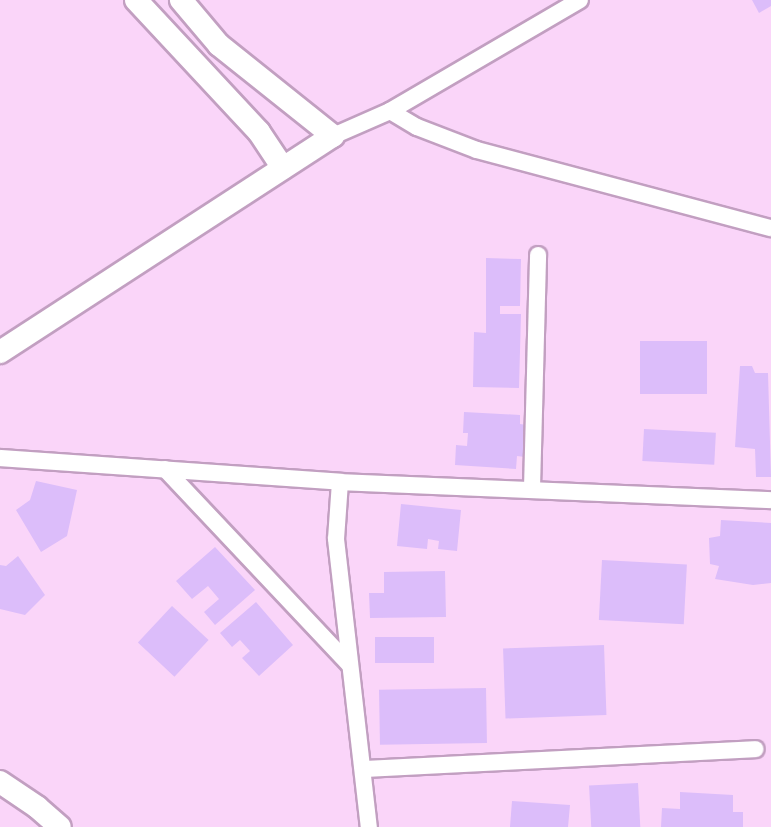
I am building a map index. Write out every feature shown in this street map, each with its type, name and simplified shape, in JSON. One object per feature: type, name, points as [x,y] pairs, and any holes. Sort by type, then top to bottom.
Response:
[{"type":"street","points":[[136,0],[259,132],[283,168]]},
{"type":"street","points":[[181,0],[219,45],[333,136]]},
{"type":"street","points":[[0,352],[333,136],[390,111],[580,0]]},
{"type":"street","points":[[390,111],[417,127],[477,150],[771,228]]},
{"type":"street","points":[[532,488],[538,255]]},
{"type":"street","points":[[0,458],[340,482],[532,488],[771,500]]},
{"type":"street","points":[[165,469],[349,664]]},
{"type":"street","points":[[340,482],[336,539],[369,827]]},
{"type":"street","points":[[363,769],[755,749]]},
{"type":"street","points":[[0,782],[37,807],[60,827]]},
{"type":"building","points":[[752,0],[771,0],[771,6],[759,13]]},
{"type":"building","points":[[486,258],[521,259],[520,306],[500,306],[500,314],[521,314],[519,388],[473,387],[474,332],[486,333]]},
{"type":"building","points":[[640,341],[707,341],[707,394],[640,394]]},
{"type":"building","points":[[740,366],[752,366],[755,373],[768,373],[771,477],[756,477],[755,449],[735,447]]},
{"type":"building","points":[[464,412],[520,415],[520,424],[527,425],[525,457],[517,456],[516,469],[455,465],[456,445],[467,446],[468,433],[463,433]]},
{"type":"building","points":[[644,429],[716,433],[714,465],[642,461]]},
{"type":"building","points":[[36,481],[77,490],[67,536],[41,552],[16,510],[30,500]]},
{"type":"building","points":[[401,504],[461,510],[457,551],[438,549],[439,541],[428,539],[427,549],[397,546]]},
{"type":"building","points":[[721,520],[771,523],[771,583],[753,585],[715,579],[719,566],[710,564],[709,538],[720,536]]},
{"type":"building","points":[[215,547],[255,590],[215,625],[204,612],[219,599],[208,586],[192,599],[176,581]]},
{"type":"building","points":[[18,556],[45,595],[25,615],[0,609],[0,565],[6,566]]},
{"type":"building","points":[[602,560],[687,564],[684,624],[599,620]]},
{"type":"building","points":[[445,571],[446,617],[370,618],[369,593],[384,593],[384,572]]},
{"type":"building","points":[[256,602],[293,645],[259,676],[242,658],[250,651],[240,640],[232,647],[220,633]]},
{"type":"building","points":[[172,606],[209,640],[174,677],[138,643]]},
{"type":"building","points":[[375,637],[434,637],[434,663],[375,663]]},
{"type":"building","points":[[604,645],[606,715],[506,718],[503,649]]},
{"type":"building","points":[[486,688],[487,743],[380,745],[379,690]]},
{"type":"building","points":[[638,783],[640,827],[591,827],[589,786]]},
{"type":"building","points":[[680,792],[733,795],[733,812],[743,812],[743,827],[661,827],[662,808],[680,809]]},
{"type":"building","points":[[512,801],[570,805],[568,827],[510,827]]}]
